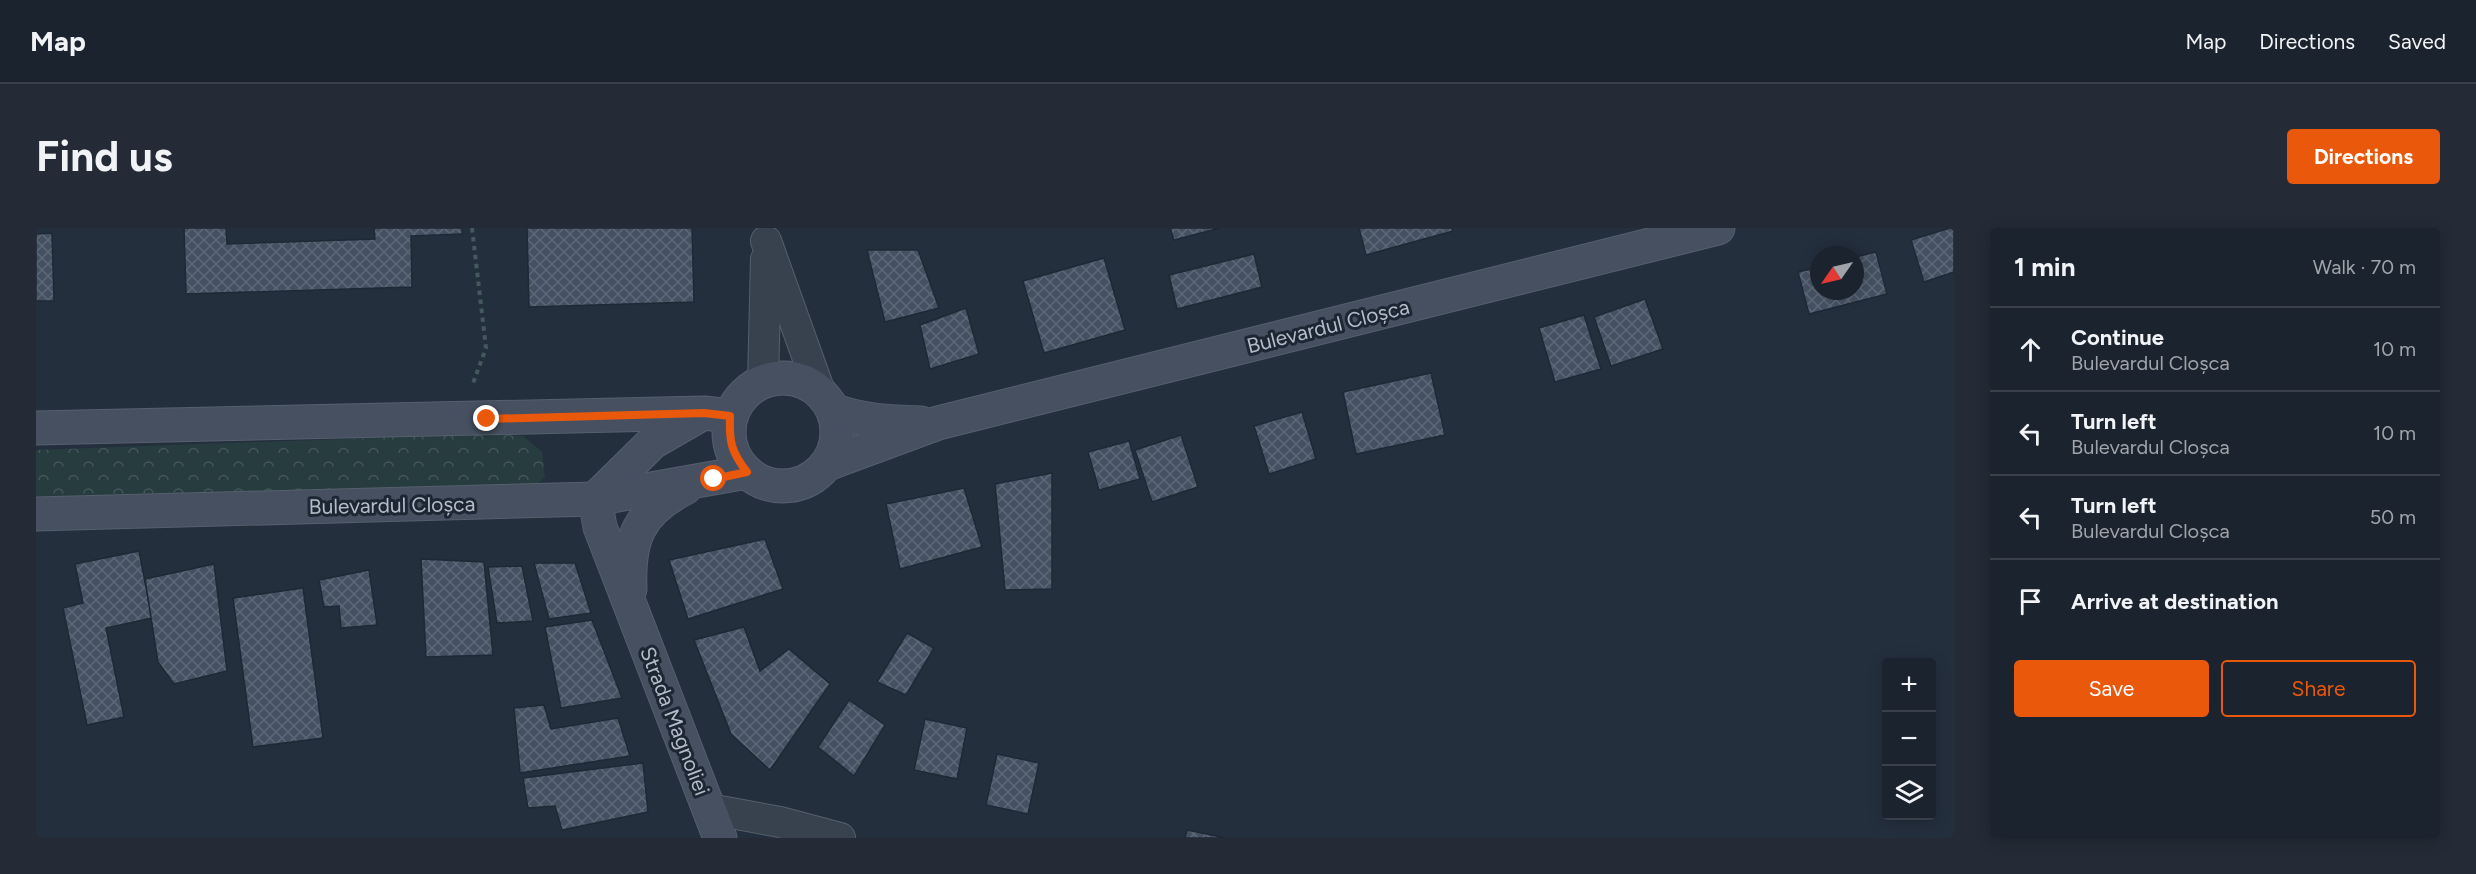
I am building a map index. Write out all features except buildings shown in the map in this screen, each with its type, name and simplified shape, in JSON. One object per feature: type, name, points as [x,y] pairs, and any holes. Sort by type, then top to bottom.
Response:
[{"type":"main road","name":"Bulevardul Cloșca","points":[[36,514],[595,499],[747,472],[762,482],[780,487],[798,485],[814,477],[827,464],[938,423],[1718,228]]},
{"type":"main road","name":"Bulevardul Cloșca","points":[[763,381],[778,378],[807,383],[826,401],[853,418],[878,422],[938,423]]},
{"type":"main road","points":[[595,499],[653,442],[717,414],[739,400],[751,387],[763,381]]},
{"type":"main road","points":[[826,401],[836,418],[838,434],[835,450],[827,464]]},
{"type":"main road","points":[[36,428],[717,414]]},
{"type":"main road","points":[[717,414],[729,438],[735,457],[747,472]]},
{"type":"main road","name":"Strada Magnoliei","points":[[631,603],[629,566],[637,529],[667,497],[696,482]]},
{"type":"main road","name":"Strada Magnoliei","points":[[595,499],[600,527],[715,824]]},
{"type":"street","points":[[763,381],[766,234]]},
{"type":"street","points":[[766,234],[826,401]]},
{"type":"street","points":[[715,824],[780,822],[840,838]]},
{"type":"path","points":[[472,228],[486,348]]},
{"type":"green space","points":[[482,434],[523,436],[542,452],[545,477],[527,493],[136,494],[36,498],[36,450]]},
{"type":"route","points":[[487,419],[704,413],[730,416],[729,438],[735,457],[747,472],[714,479]]}]
